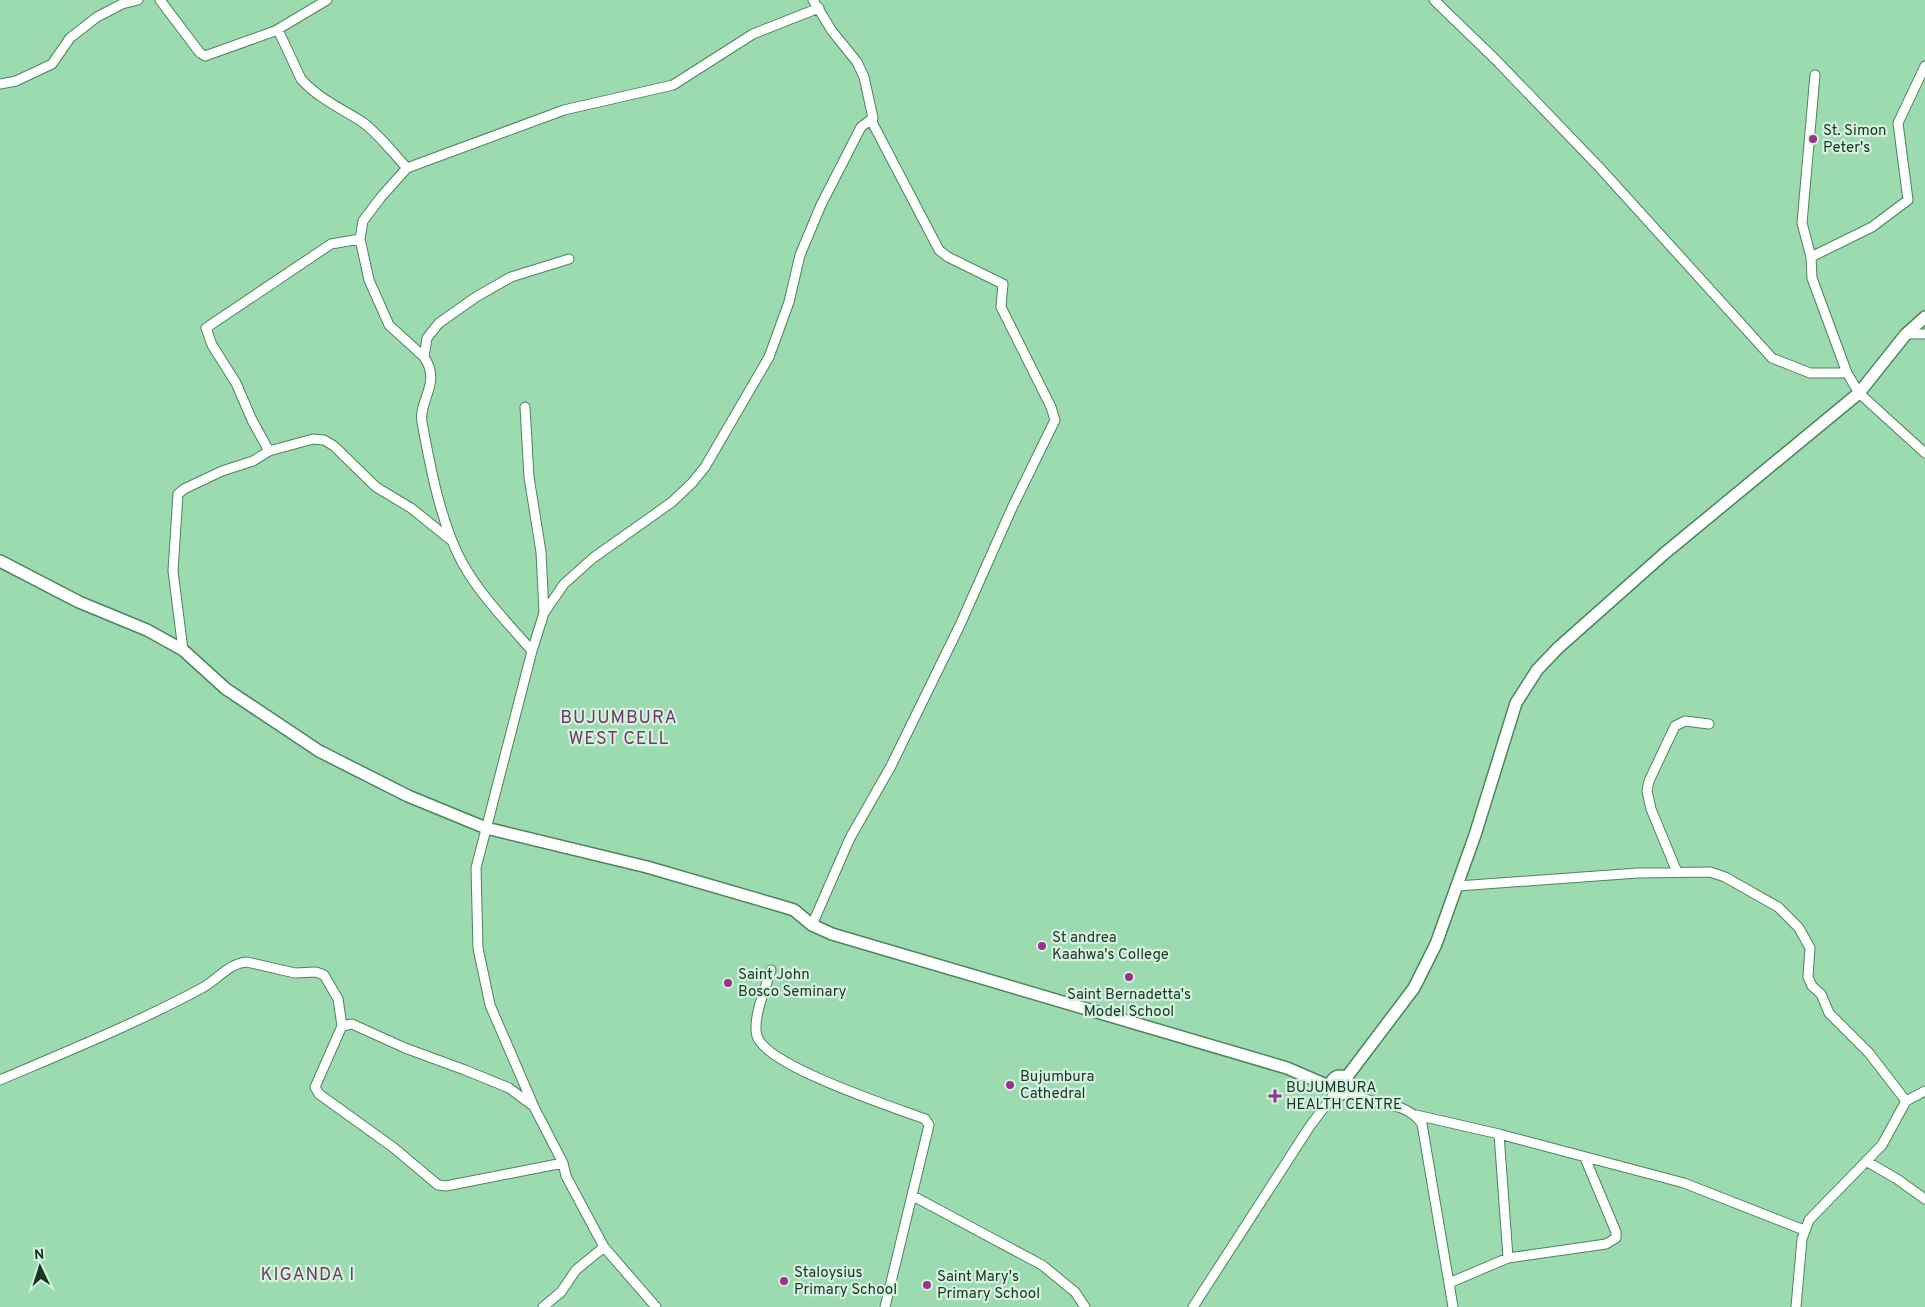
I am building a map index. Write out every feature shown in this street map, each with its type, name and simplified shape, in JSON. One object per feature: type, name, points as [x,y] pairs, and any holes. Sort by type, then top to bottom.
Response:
[{"type":"street","points":[[0,84],[16,81],[52,64],[70,38],[97,17],[122,4],[138,0]]},
{"type":"street","points":[[160,0],[200,53],[205,56],[275,31],[327,0]]},
{"type":"street","points":[[812,925],[850,838],[891,766],[1055,420],[1051,406],[1001,307],[1003,284],[948,257],[939,250],[872,122],[873,118],[864,77],[857,62],[832,30],[814,0]]},
{"type":"street","points":[[1434,0],[1496,60],[1600,167],[1772,358],[1810,373],[1847,373]]},
{"type":"street","points":[[532,651],[480,588],[464,565],[452,541],[436,487],[421,420],[430,385],[430,366],[424,356],[389,325],[369,280],[360,239],[363,221],[407,168],[564,110],[673,85],[752,34],[820,8]]},
{"type":"street","points":[[275,31],[279,32],[301,79],[306,85],[339,110],[361,122],[407,168]]},
{"type":"street","points":[[1811,257],[1872,227],[1908,200],[1898,123],[1924,66]]},
{"type":"street","points":[[1815,75],[1802,223],[1811,257],[1812,278],[1847,373],[1859,393],[1925,453]]},
{"type":"street","points":[[656,1307],[604,1247],[566,1176],[563,1163],[534,1107],[502,1037],[482,978],[478,948],[476,868],[532,651],[544,613],[564,584],[593,558],[672,502],[692,483],[704,467],[769,357],[789,302],[800,256],[821,205],[861,127],[873,118]]},
{"type":"street","points":[[269,452],[252,420],[236,383],[212,345],[206,328],[331,244],[360,239]]},
{"type":"street","points":[[424,356],[427,338],[439,323],[476,297],[511,277],[569,259]]},
{"type":"street","points":[[1346,1078],[1414,988],[1436,944],[1458,886],[1516,703],[1537,670],[1558,648],[1664,552],[1859,393],[1906,334],[1925,317]]},
{"type":"street","points":[[1906,334],[1925,334]]},
{"type":"street","points":[[525,407],[529,477],[540,552],[544,613]]},
{"type":"street","points":[[183,650],[173,571],[178,494],[184,489],[222,471],[253,461],[269,452],[312,438],[324,440],[334,446],[376,487],[411,508],[452,541]]},
{"type":"street","points":[[0,561],[79,602],[147,630],[183,650],[226,689],[319,751],[408,796],[486,828],[628,862],[794,910],[812,925],[832,934],[1287,1068],[1338,1090],[1367,1100],[1407,1109],[1416,1115],[1499,1134],[1684,1183],[1804,1230]]},
{"type":"street","points":[[1677,872],[1671,863],[1661,830],[1651,809],[1647,791],[1649,781],[1675,726],[1685,721],[1709,724]]},
{"type":"street","points":[[1458,886],[1638,873],[1710,872],[1725,877],[1778,907],[1799,928],[1810,948],[1808,977],[1812,986],[1821,994],[1829,1012],[1869,1053],[1906,1101]]},
{"type":"street","points":[[0,1080],[165,1008],[210,984],[240,962],[294,973],[316,972],[324,975],[338,999],[342,1026],[315,1087],[319,1094],[394,1148],[430,1180],[446,1186],[563,1163]]},
{"type":"street","points":[[772,970],[756,1022],[756,1034],[760,1044],[809,1075],[928,1122],[929,1130],[885,1307]]},
{"type":"street","points":[[342,1026],[352,1024],[405,1048],[509,1088],[534,1107]]},
{"type":"street","points":[[1338,1090],[1336,1078],[1346,1078]]},
{"type":"street","points":[[1193,1307],[1310,1126],[1338,1090],[1349,1082],[1346,1078]]},
{"type":"street","points":[[1804,1307],[1797,1307],[1804,1230],[1810,1220],[1882,1145],[1906,1101],[1925,1091]]},
{"type":"street","points":[[1416,1115],[1422,1124],[1453,1307]]},
{"type":"street","points":[[1499,1134],[1508,1258]]},
{"type":"street","points":[[1449,1282],[1508,1258],[1606,1244],[1616,1238],[1616,1232],[1585,1158]]},
{"type":"street","points":[[1866,1160],[1925,1199]]},
{"type":"street","points":[[913,1196],[1042,1265],[1075,1292],[1086,1307]]},
{"type":"street","points":[[543,1307],[561,1292],[576,1270],[604,1247]]},
{"type":"place","name":"St. Simon Peter's","points":[[1813,139]]},
{"type":"place","name":"St andrea Kaahwa's College","points":[[1042,946]]},
{"type":"place","name":"Saint Bernadetta's Model School","points":[[1129,977]]},
{"type":"place","name":"Saint John Bosco Seminary","points":[[728,983]]},
{"type":"place","name":"Bujumbura Cathedral","points":[[1010,1085]]},
{"type":"place","name":"BUJUMBURA HEALTH CENTRE","points":[[1275,1096]]},
{"type":"place","name":"Staloysius Primary School","points":[[784,1281]]},
{"type":"place","name":"Saint Mary's Primary School","points":[[927,1285]]},
{"type":"district","name":"BUJUMBURA WEST CELL","points":[[619,728]]},
{"type":"district","name":"KIGANDA I","points":[[308,1274]]}]
